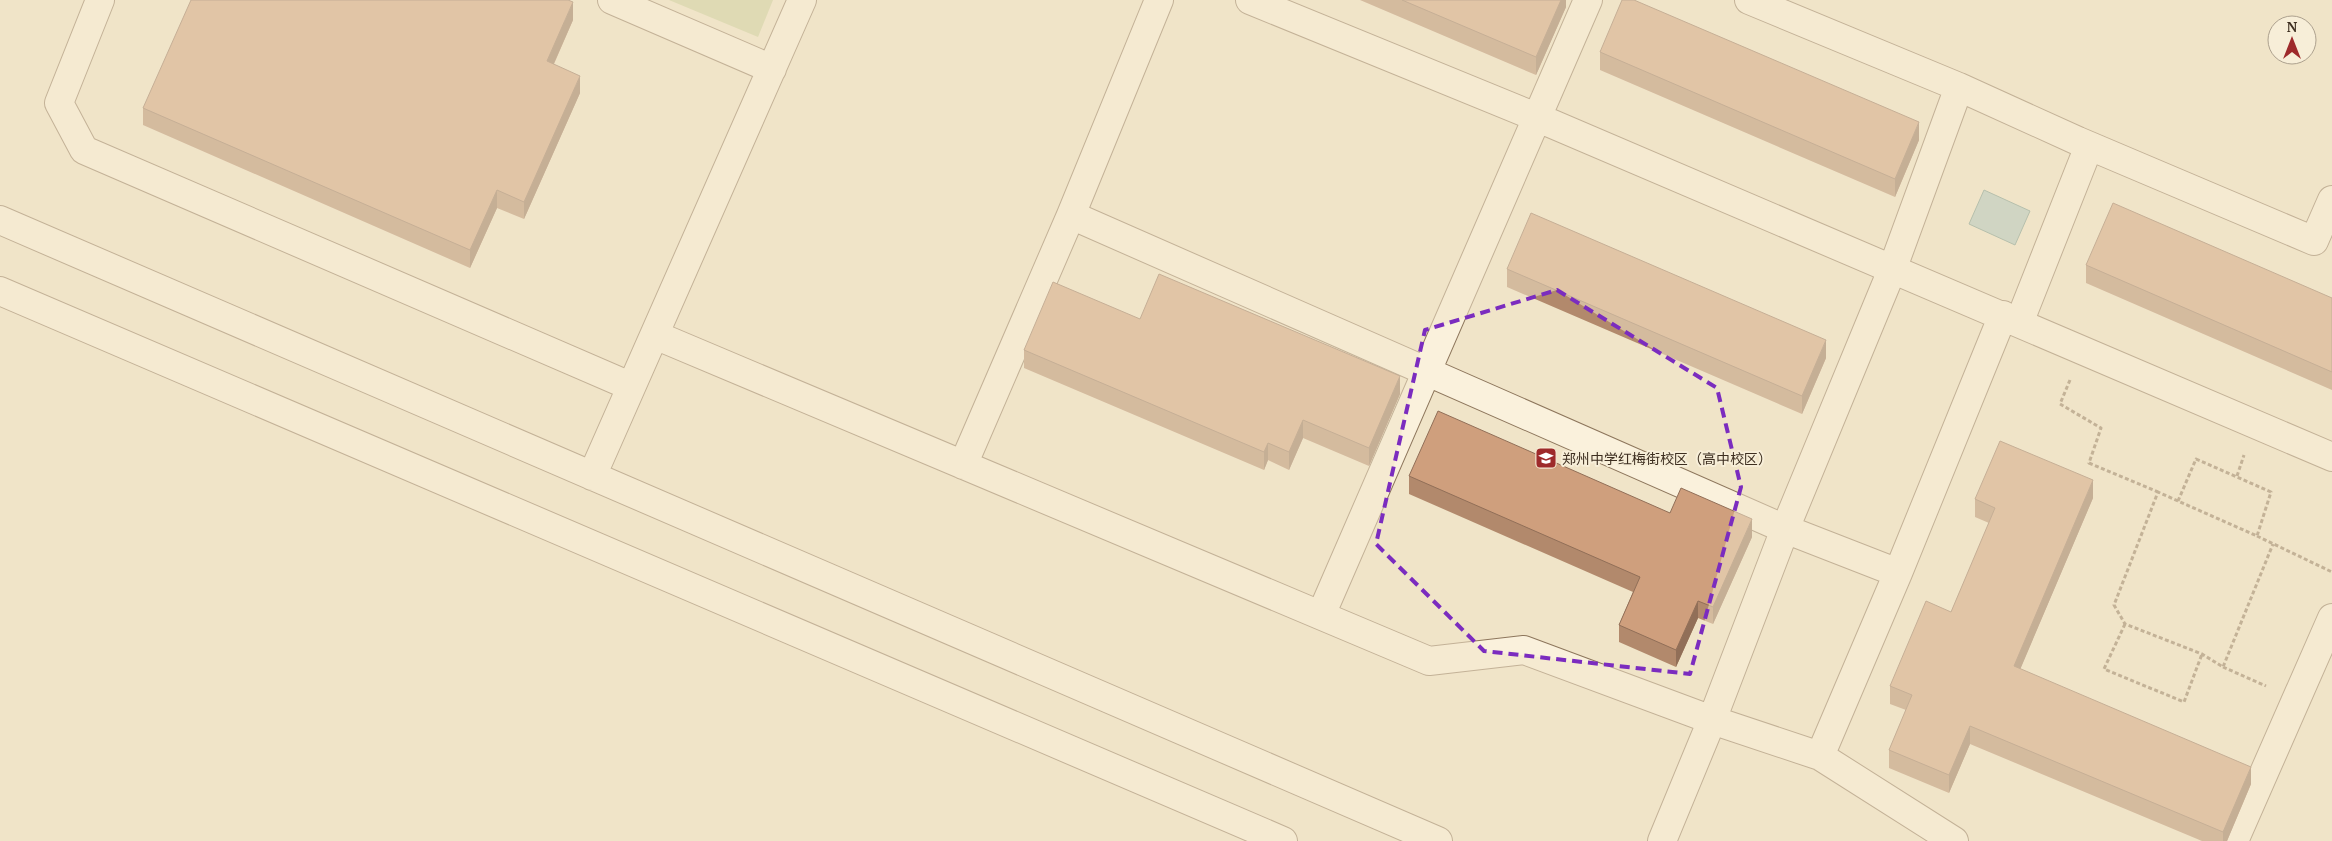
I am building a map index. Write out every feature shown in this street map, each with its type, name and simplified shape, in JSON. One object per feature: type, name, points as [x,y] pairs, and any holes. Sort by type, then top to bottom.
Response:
[{"type":"street","points":[[100,0],[59,103],[84,150],[630,386]]},
{"type":"street","points":[[612,0],[772,69]]},
{"type":"street","points":[[592,476],[630,386],[655,335],[802,0]]},
{"type":"street","points":[[963,465],[1071,215],[1159,0]]},
{"type":"street","points":[[1250,0],[1536,117],[2332,457]]},
{"type":"street","points":[[1320,615],[1588,0]]},
{"type":"street","points":[[1748,0],[1959,87],[2089,146],[2323,245],[2332,200]]},
{"type":"street","points":[[1662,841],[1712,720],[1785,528],[1892,270],[1959,87]]},
{"type":"street","points":[[1820,756],[1898,573],[2089,146]]},
{"type":"street","points":[[1071,215],[1785,528],[1898,573]]},
{"type":"street","points":[[0,220],[1438,841]]},
{"type":"street","points":[[0,291],[1283,841]]},
{"type":"street","points":[[655,335],[1429,661],[1524,650],[1712,720],[1820,756],[1954,841]]},
{"type":"street","points":[[2234,841],[2332,618]]},
{"type":"path","points":[[2082,350],[2060,404],[2102,428],[2089,463],[2257,536],[2332,572]]},
{"type":"path","points":[[2178,501],[2196,459],[2237,476],[2271,492],[2257,536]]},
{"type":"path","points":[[2158,492],[2114,605],[2125,624],[2202,654],[2223,667],[2297,699]]},
{"type":"path","points":[[2223,667],[2273,544]]},
{"type":"path","points":[[2125,624],[2104,669],[2184,702],[2202,654]]},
{"type":"highlighted area","points":[[1557,290],[1717,388],[1741,487],[1690,674],[1484,651],[1376,544],[1425,330]]},
{"type":"green space","points":[[669,0],[773,0],[758,37]]},
{"type":"water","points":[[1984,190],[2030,211],[2015,245],[1969,224]]},
{"type":"building","points":[[191,0],[568,0],[573,2],[547,61],[580,76],[524,202],[497,190],[470,250],[143,108]]},
{"type":"building","points":[[1402,0],[1561,0],[1536,57]]},
{"type":"building","points":[[1622,0],[1634,0],[1919,122],[1895,179],[1600,52]]},
{"type":"building","points":[[2113,203],[2332,298],[2332,372],[2086,265]]},
{"type":"building","points":[[1531,213],[1826,340],[1802,396],[1507,269]]},
{"type":"building","points":[[1159,274],[1400,376],[1369,448],[1303,420],[1289,452],[1268,443],[1264,452],[1024,350],[1053,282],[1140,319]]},
{"type":"building","points":[[1438,411],[1670,513],[1681,488],[1752,519],[1713,607],[1698,601],[1676,650],[1619,625],[1640,577],[1409,476]]},
{"type":"building","points":[[2000,441],[2093,480],[2014,666],[2251,767],[2223,832],[1970,726],[1949,775],[1889,750],[1912,695],[1890,686],[1926,601],[1951,612],[1995,508],[1975,499]]},
{"type":"place","name":"郑州中学红梅街校区（高中校区）","points":[[1546,458]]}]
